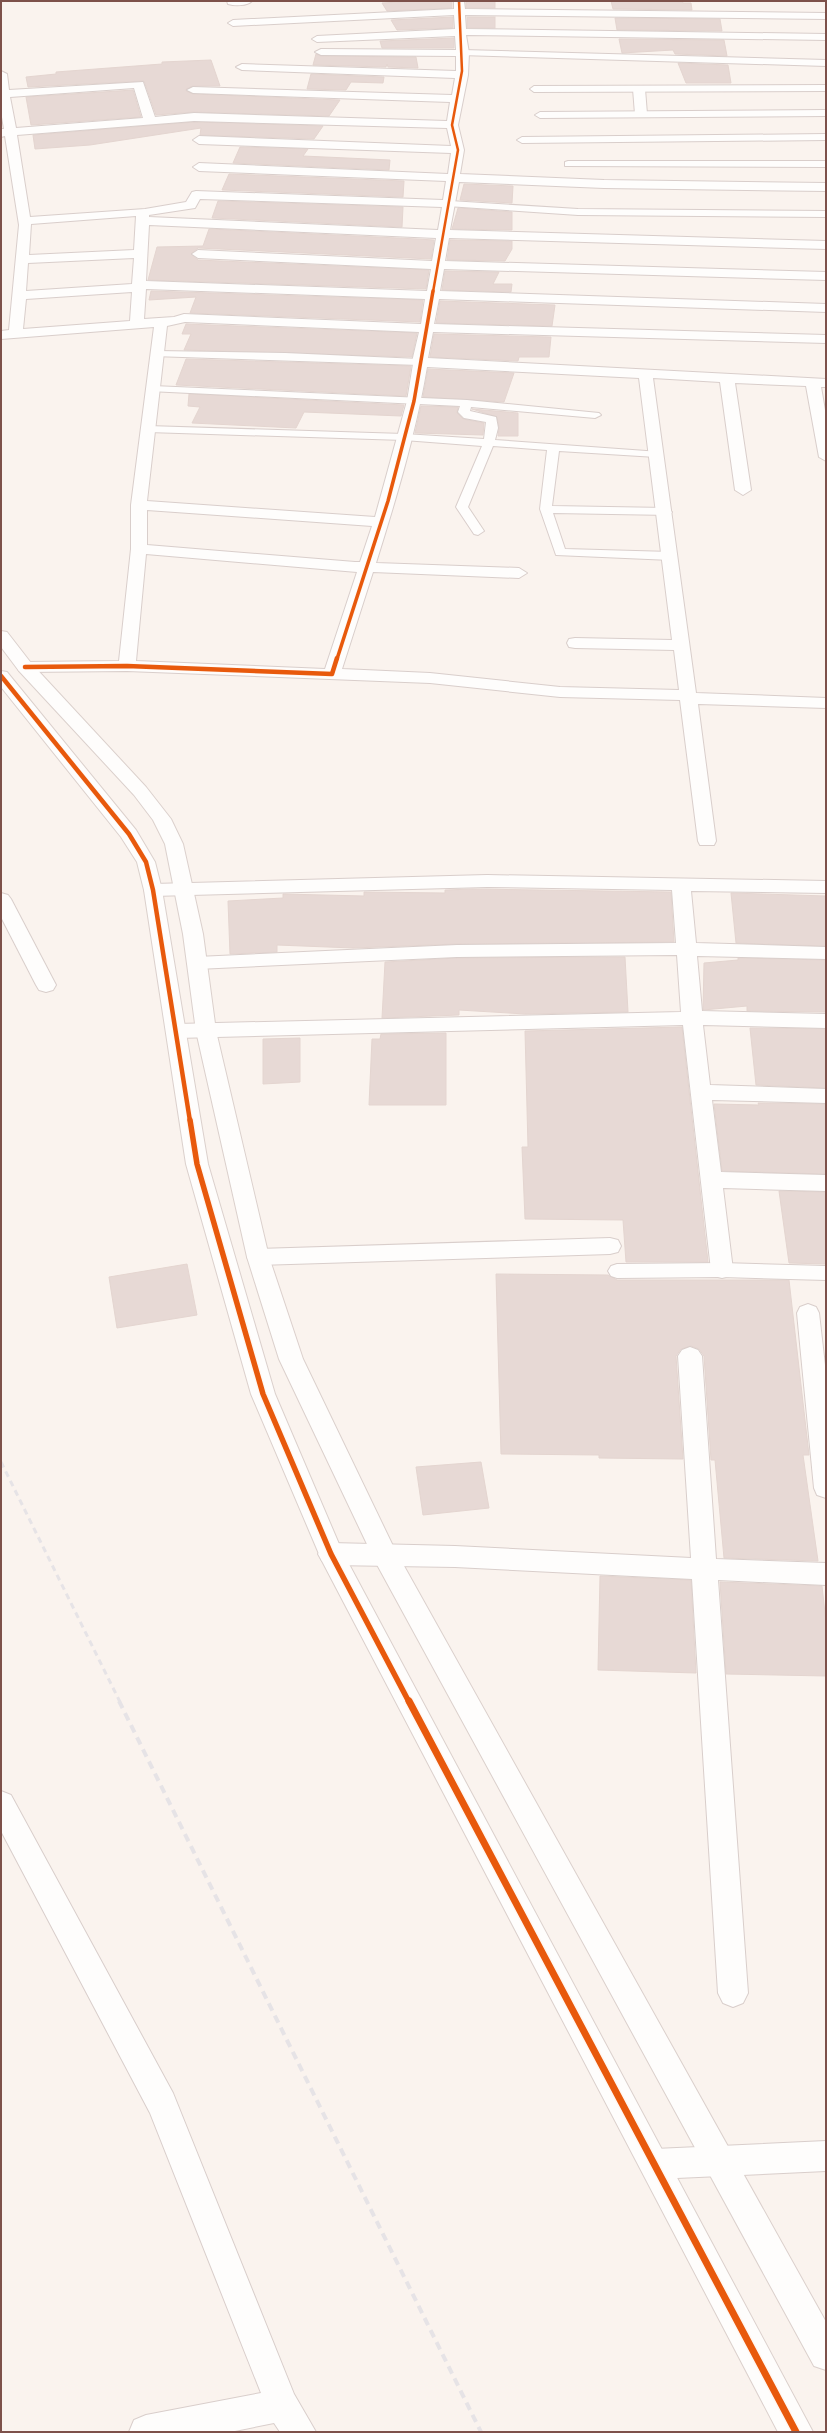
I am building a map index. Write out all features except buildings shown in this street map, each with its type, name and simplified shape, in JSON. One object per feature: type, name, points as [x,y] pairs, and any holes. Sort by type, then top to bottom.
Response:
[{"type":"street","points":[[232,2],[247,1]]},
{"type":"street","points":[[752,1],[758,36]]},
{"type":"street","points":[[332,674],[380,522],[414,401],[419,362],[450,204],[458,150],[452,125],[462,75],[463,53],[459,6]]},
{"type":"street","points":[[233,24],[308,20],[459,6],[754,16],[826,16]]},
{"type":"street","points":[[308,20],[317,39],[318,52],[463,53]]},
{"type":"street","points":[[317,39],[461,32],[826,38]]},
{"type":"street","points":[[242,67],[462,75]]},
{"type":"street","points":[[1,74],[6,132],[16,171],[24,221],[23,259],[16,333]]},
{"type":"street","points":[[3,94],[139,84],[150,121]]},
{"type":"street","points":[[639,88],[641,114]]},
{"type":"street","points":[[193,90],[457,99]]},
{"type":"street","points":[[6,132],[194,117],[452,125]]},
{"type":"street","points":[[199,140],[458,150]]},
{"type":"street","points":[[199,168],[604,184],[826,187]]},
{"type":"street","points":[[1,172],[16,171]]},
{"type":"street","points":[[143,216],[191,205],[196,195],[450,204]]},
{"type":"street","points":[[24,221],[143,216],[444,234],[704,243],[826,245]]},
{"type":"street","points":[[137,324],[143,216]]},
{"type":"street","points":[[23,259],[141,254]]},
{"type":"street","points":[[198,254],[437,265],[826,276]]},
{"type":"street","points":[[19,295],[140,287],[201,286],[432,296],[826,308]]},
{"type":"street","points":[[1,335],[176,321],[184,318],[426,328],[826,339]]},
{"type":"street","points":[[127,666],[139,549],[139,505],[161,322]]},
{"type":"street","points":[[419,362],[646,376],[820,383],[826,457]]},
{"type":"street","points":[[646,376],[656,454],[666,512],[708,841]]},
{"type":"street","points":[[727,379],[743,490]]},
{"type":"street","points":[[139,505],[380,522]]},
{"type":"street","points":[[139,549],[366,566],[519,573]]},
{"type":"street","points":[[1,636],[25,667],[140,791],[162,819],[174,844],[197,963],[206,1031],[258,1257],[291,1359],[384,1554],[717,2161],[826,2354]]},
{"type":"street","points":[[575,643],[682,645]]},
{"type":"street","points":[[25,667],[127,666],[430,678],[560,692],[826,703]]},
{"type":"street","points":[[1,676],[129,834],[146,862],[153,890],[177,1031],[197,1164],[222,1257],[263,1394],[331,1554],[796,2432]]},
{"type":"street","points":[[153,890],[487,881],[681,883],[826,887]]},
{"type":"street","points":[[681,883],[688,949],[692,1018],[722,1270]]},
{"type":"street","points":[[1,899],[46,984]]},
{"type":"street","points":[[197,963],[456,951],[688,949],[826,953]]},
{"type":"street","points":[[177,1031],[692,1018],[826,1021]]},
{"type":"street","points":[[701,1092],[826,1096]]},
{"type":"street","points":[[712,1180],[826,1183]]},
{"type":"street","points":[[258,1257],[610,1246]]},
{"type":"street","points":[[808,1313],[826,1488]]},
{"type":"street","points":[[690,1356],[733,1993]]},
{"type":"street","points":[[331,1554],[438,1555],[704,1570],[826,1574]]},
{"type":"street","points":[[1,1804],[162,2104],[282,2405],[299,2432]]},
{"type":"street","points":[[654,2164],[826,2156]]},
{"type":"street","points":[[146,2432],[282,2405]]},
{"type":"lane","points":[[463,53],[826,63]]},
{"type":"lane","points":[[534,89],[826,88]]},
{"type":"lane","points":[[540,115],[826,113]]},
{"type":"lane","points":[[522,140],[826,137]]},
{"type":"lane","points":[[568,164],[826,164]]},
{"type":"lane","points":[[450,204],[578,212],[826,214]]},
{"type":"lane","points":[[157,354],[285,356],[419,362]]},
{"type":"lane","points":[[153,389],[468,403],[595,415]]},
{"type":"lane","points":[[468,403],[464,412],[468,416],[492,419],[489,442],[462,507],[478,531]]},
{"type":"lane","points":[[148,429],[216,430],[489,442],[553,449],[656,454]]},
{"type":"lane","points":[[553,449],[546,509],[560,552],[671,556]]},
{"type":"lane","points":[[546,509],[666,512]]},
{"type":"lane","points":[[617,1271],[722,1270],[826,1273]]},
{"type":"railway","points":[[1,1462],[120,1702]]},
{"type":"railway","points":[[119,1701],[481,2432]]},
{"type":"cycle path","points":[[25,667],[127,666],[332,674],[388,501],[414,401],[458,150],[452,125],[462,71],[459,1]]},
{"type":"cycle path","points":[[1,676],[129,834],[146,862],[153,890],[197,1164],[222,1257],[263,1394],[331,1554],[796,2432]]}]
